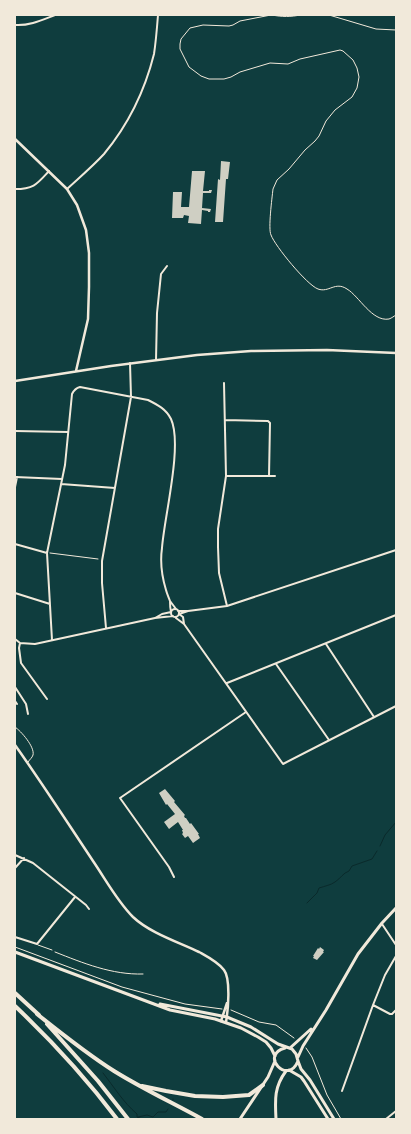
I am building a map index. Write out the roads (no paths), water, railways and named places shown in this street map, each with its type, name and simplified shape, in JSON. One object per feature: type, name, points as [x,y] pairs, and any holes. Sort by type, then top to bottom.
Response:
[{"type":"highway","points":[[15,993],[92,1074],[128,1119]]},
{"type":"highway","points":[[15,1006],[63,1054],[117,1119]]},
{"type":"highway","points":[[37,1014],[103,1064],[155,1095],[202,1119]]},
{"type":"highway","points":[[137,1084],[188,1095],[223,1097],[250,1095],[263,1085]]},
{"type":"main road","points":[[276,1119],[276,1090],[280,1079],[294,1068],[303,1046],[358,954],[396,908]]},
{"type":"main road","points":[[15,952],[170,1010],[226,1022],[258,1037],[271,1048],[275,1056],[275,1062],[263,1085],[240,1119]]},
{"type":"main road","points":[[150,1002],[225,1016],[251,1027],[295,1052],[301,1069],[334,1119]]},
{"type":"main road","points":[[275,1056],[280,1049],[288,1048],[316,1023]]},
{"type":"main road","points":[[275,1062],[280,1069],[288,1071],[304,1081],[328,1119]]},
{"type":"street","points":[[15,25],[35,23],[55,15]]},
{"type":"street","points":[[67,189],[104,153],[121,131],[132,112],[144,85],[154,53],[158,15]]},
{"type":"street","points":[[15,139],[67,189],[77,204],[88,239],[90,287],[88,319],[76,371]]},
{"type":"street","points":[[15,189],[31,187],[49,171]]},
{"type":"street","points":[[156,360],[160,277],[167,266]]},
{"type":"street","points":[[15,381],[130,363],[251,351],[327,350],[396,353]]},
{"type":"street","points":[[106,628],[102,560],[131,397],[130,363]]},
{"type":"street","points":[[224,383],[226,476],[218,529],[218,548],[219,573],[227,606]]},
{"type":"street","points":[[52,640],[47,553],[67,450],[72,394],[73,390],[77,388],[148,400],[158,404],[165,410],[171,420],[175,441],[161,558],[170,608],[174,617],[184,624]]},
{"type":"street","points":[[225,420],[268,421],[270,423],[269,476]]},
{"type":"street","points":[[15,431],[68,432]]},
{"type":"street","points":[[226,476],[275,476]]},
{"type":"street","points":[[15,487],[16,477],[62,479]]},
{"type":"street","points":[[61,484],[115,488]]},
{"type":"street","points":[[15,544],[47,553]]},
{"type":"street","points":[[15,639],[20,643],[35,644],[155,618],[177,617],[179,614],[188,611],[227,606],[396,550]]},
{"type":"street","points":[[15,593],[50,604]]},
{"type":"street","points":[[170,601],[182,617],[184,624],[283,764],[396,706]]},
{"type":"street","points":[[155,618],[177,610],[188,611]]},
{"type":"street","points":[[226,683],[396,615]]},
{"type":"street","points":[[20,643],[22,663],[47,699]]},
{"type":"street","points":[[326,644],[374,717]]},
{"type":"street","points":[[276,664],[329,740]]},
{"type":"street","points":[[15,687],[26,704],[28,714]]},
{"type":"street","points":[[174,877],[169,867],[120,798],[246,712]]},
{"type":"street","points":[[15,745],[124,907],[135,919],[217,963],[226,974],[228,988],[226,1022]]},
{"type":"street","points":[[15,855],[33,863],[89,909]]},
{"type":"street","points":[[15,868],[24,858]]},
{"type":"street","points":[[15,937],[36,944],[75,896]]},
{"type":"street","points":[[382,923],[396,945]]},
{"type":"street","points":[[342,1091],[385,975],[396,956]]},
{"type":"street","points":[[373,1005],[390,1014],[396,1010]]},
{"type":"street","points":[[221,1021],[225,1016]]},
{"type":"street","points":[[386,1119],[396,1111]]},
{"type":"lane","points":[[15,726],[33,748],[32,758],[27,762]]},
{"type":"lane","points":[[36,944],[52,950]]},
{"type":"waterway","points":[[380,846],[385,835],[396,822]]},
{"type":"waterway","points":[[307,903],[317,893],[319,888],[335,882],[349,871],[352,866],[372,859],[377,851]]},
{"type":"waterway","points":[[103,1073],[137,1114],[137,1117],[142,1119]]},
{"type":"waterway","points":[[138,1117],[147,1115],[153,1117],[158,1112],[166,1112],[168,1109]]}]
